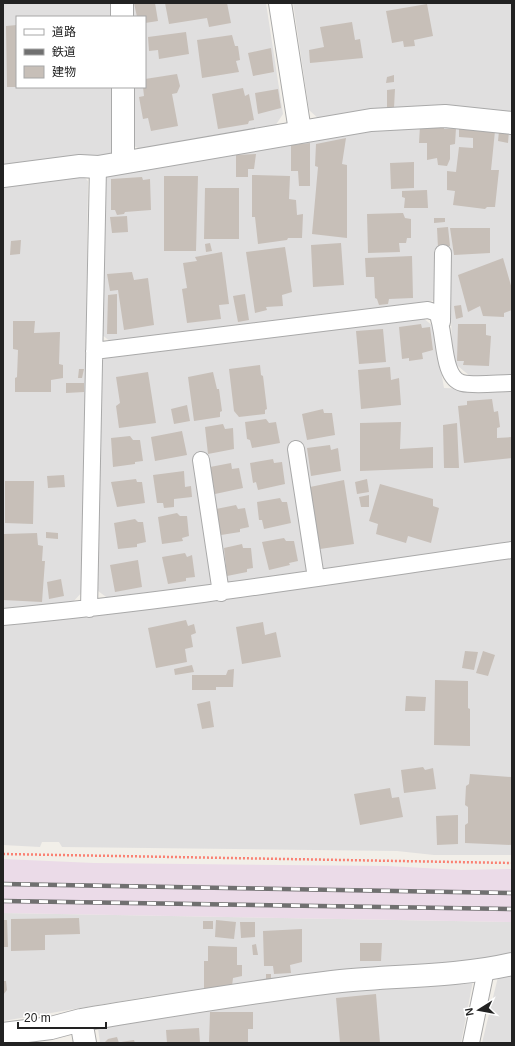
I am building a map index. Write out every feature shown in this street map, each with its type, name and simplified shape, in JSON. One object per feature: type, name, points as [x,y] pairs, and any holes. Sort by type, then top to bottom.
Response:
[{"type":"street","points":[[122,3],[122,16]]},
{"type":"street","points":[[280,3],[300,131]]},
{"type":"street","points":[[123,88],[123,162]]},
{"type":"street","points":[[3,176],[80,166],[98,167],[300,131],[371,120],[445,116],[512,123]]},
{"type":"street","points":[[3,1034],[51,1028],[81,1020],[295,986],[358,979],[486,970],[512,964]]},
{"type":"street","points":[[81,1020],[85,1043]]},
{"type":"lane","points":[[89,609],[98,167]]},
{"type":"lane","points":[[443,253],[442,322],[448,370],[453,377],[462,383],[512,383]]},
{"type":"lane","points":[[94,351],[428,310],[437,313],[442,322]]},
{"type":"lane","points":[[296,449],[316,578]]},
{"type":"lane","points":[[201,460],[221,593]]},
{"type":"lane","points":[[3,617],[89,609],[221,593],[512,550]]},
{"type":"lane","points":[[471,1043],[486,970]]},
{"type":"path","points":[[3,854],[512,863]]},
{"type":"shaded area","points":[[3,3],[116,3],[116,16],[16,16],[16,88],[118,88],[118,144],[110,155],[3,169]]},
{"type":"shaded area","points":[[130,3],[266,3],[283,114],[275,126],[141,150],[131,144],[131,88],[146,88],[146,16],[130,16]]},
{"type":"shaded area","points":[[293,3],[512,3],[512,117],[381,112],[380,108],[320,120],[309,110]]},
{"type":"shaded area","points":[[434,123],[512,129],[512,376],[470,376],[453,362],[451,319],[451,253],[438,300],[111,342],[101,334],[105,176],[363,131]]},
{"type":"shaded area","points":[[80,173],[88,181],[83,591],[72,603],[3,608],[3,183]]},
{"type":"shaded area","points":[[423,318],[433,326],[444,388],[512,390],[512,542],[109,599],[98,591],[100,359]]},
{"type":"shaded area","points":[[512,558],[512,855],[434,855],[397,851],[62,847],[59,842],[42,842],[40,847],[3,845],[3,626],[100,615]]},
{"type":"shaded area","points":[[3,859],[94,863],[387,866],[461,870],[512,869],[512,922],[3,913]]},
{"type":"shaded area","points":[[3,913],[512,922],[512,953],[466,962],[152,996],[3,1021]]},
{"type":"shaded area","points":[[512,974],[512,1043],[482,1043],[498,977]]},
{"type":"shaded area","points":[[473,981],[461,1043],[100,1043],[98,1028],[304,994]]},
{"type":"building","points":[[134,3],[155,3],[158,21],[146,23],[146,16],[137,16]]},
{"type":"building","points":[[165,3],[227,3],[231,23],[209,27],[207,18],[169,24]]},
{"type":"building","points":[[427,4],[433,36],[414,40],[415,46],[404,47],[403,41],[392,43],[386,11]]},
{"type":"building","points":[[352,22],[355,40],[360,39],[363,58],[310,63],[309,50],[324,47],[320,27]]},
{"type":"building","points":[[16,25],[16,87],[7,87],[6,26]]},
{"type":"building","points":[[186,32],[189,54],[159,59],[158,50],[149,51],[148,37]]},
{"type":"building","points":[[232,35],[235,46],[238,46],[240,60],[236,61],[239,72],[202,78],[197,40]]},
{"type":"building","points":[[271,48],[274,72],[253,76],[248,53]]},
{"type":"building","points":[[177,74],[180,86],[177,93],[172,94],[178,126],[151,131],[148,118],[143,119],[139,97],[144,96],[143,88],[146,88],[146,79]]},
{"type":"building","points":[[394,75],[394,82],[386,83],[387,77]]},
{"type":"building","points":[[243,88],[245,96],[249,94],[254,120],[249,121],[248,124],[218,129],[212,94]]},
{"type":"building","points":[[278,89],[281,108],[258,114],[255,93]]},
{"type":"building","points":[[395,89],[394,108],[387,108],[387,90]]},
{"type":"building","points":[[444,125],[444,129],[456,128],[455,144],[450,145],[450,159],[447,166],[438,165],[437,158],[427,160],[427,143],[419,143],[420,126]]},
{"type":"building","points":[[459,127],[495,131],[491,170],[499,170],[495,207],[487,207],[485,209],[453,205],[455,191],[447,190],[447,171],[456,172],[459,147],[473,148],[473,138],[459,137]]},
{"type":"building","points":[[499,131],[509,131],[508,143],[498,141]]},
{"type":"building","points":[[346,138],[342,164],[347,165],[347,238],[312,234],[318,167],[315,166],[316,144]]},
{"type":"building","points":[[310,143],[310,186],[299,186],[298,171],[291,171],[291,145]]},
{"type":"building","points":[[256,154],[254,169],[248,169],[248,177],[236,177],[236,155]]},
{"type":"building","points":[[414,162],[414,188],[391,189],[390,163]]},
{"type":"building","points":[[252,175],[290,176],[289,199],[296,200],[297,215],[303,214],[302,238],[288,238],[287,240],[258,244],[255,217],[252,217]]},
{"type":"building","points":[[164,176],[198,176],[196,251],[164,251]]},
{"type":"building","points":[[142,177],[143,180],[150,179],[151,210],[125,212],[124,214],[117,215],[115,210],[111,210],[111,179]]},
{"type":"building","points":[[205,188],[239,188],[239,239],[204,239]]},
{"type":"building","points":[[427,190],[428,208],[404,208],[405,198],[402,197],[402,191]]},
{"type":"building","points":[[403,213],[405,218],[411,219],[411,238],[407,238],[406,243],[399,243],[400,252],[368,253],[367,214]]},
{"type":"building","points":[[127,216],[128,232],[112,233],[110,217]]},
{"type":"building","points":[[434,218],[445,218],[445,222],[434,223]]},
{"type":"building","points":[[448,227],[450,246],[438,248],[437,228]]},
{"type":"building","points":[[450,228],[490,228],[490,253],[454,255]]},
{"type":"building","points":[[21,240],[20,254],[10,255],[11,241]]},
{"type":"building","points":[[210,243],[212,251],[206,252],[205,244]]},
{"type":"building","points":[[341,243],[344,285],[313,287],[311,245]]},
{"type":"building","points":[[285,247],[292,292],[282,295],[283,306],[266,307],[267,310],[255,313],[246,252]]},
{"type":"building","points":[[222,252],[229,304],[219,305],[221,319],[187,323],[182,289],[187,288],[183,263],[197,261],[195,257]]},
{"type":"building","points":[[412,256],[413,298],[389,299],[388,304],[379,305],[377,299],[375,298],[374,277],[366,277],[365,258]]},
{"type":"building","points":[[503,258],[512,289],[512,310],[504,313],[504,317],[483,316],[480,306],[468,312],[458,275]]},
{"type":"building","points":[[132,272],[134,280],[148,278],[154,325],[124,330],[118,290],[110,291],[107,274]]},
{"type":"building","points":[[117,294],[117,334],[107,334],[108,295]]},
{"type":"building","points":[[245,294],[249,320],[238,322],[233,296]]},
{"type":"building","points":[[461,305],[463,317],[456,319],[454,306]]},
{"type":"building","points":[[13,321],[35,321],[34,333],[60,332],[59,364],[63,365],[63,378],[51,380],[51,392],[15,392],[18,350],[13,349]]},
{"type":"building","points":[[421,324],[422,328],[430,327],[433,350],[422,353],[423,359],[409,361],[409,358],[402,359],[399,327]]},
{"type":"building","points":[[458,324],[486,324],[486,335],[491,336],[489,366],[463,365],[464,361],[457,361]]},
{"type":"building","points":[[383,329],[386,362],[359,364],[356,331]]},
{"type":"building","points":[[260,365],[261,375],[263,376],[267,409],[265,410],[265,414],[239,417],[234,411],[229,369]]},
{"type":"building","points":[[390,367],[391,380],[399,378],[401,405],[361,409],[358,370]]},
{"type":"building","points":[[79,369],[84,369],[82,378],[78,378]]},
{"type":"building","points":[[148,372],[156,423],[119,428],[116,406],[120,403],[116,377]]},
{"type":"building","points":[[213,372],[217,389],[219,389],[222,411],[220,412],[220,417],[194,421],[188,377]]},
{"type":"building","points":[[66,383],[84,383],[84,392],[66,393]]},
{"type":"building","points":[[492,399],[494,412],[498,411],[500,427],[497,428],[497,438],[512,437],[512,458],[464,463],[458,406],[467,405],[467,401]]},
{"type":"building","points":[[187,405],[190,421],[174,424],[171,409]]},
{"type":"building","points":[[323,409],[324,413],[332,413],[335,435],[307,440],[302,414]]},
{"type":"building","points":[[266,419],[269,423],[276,422],[280,443],[252,448],[250,440],[247,439],[245,422]]},
{"type":"building","points":[[401,422],[400,449],[433,447],[433,468],[360,471],[360,423]]},
{"type":"building","points":[[457,423],[459,468],[444,468],[443,425]]},
{"type":"building","points":[[223,424],[225,429],[233,428],[234,449],[208,454],[205,427]]},
{"type":"building","points":[[182,431],[187,455],[155,461],[151,437]]},
{"type":"building","points":[[130,436],[133,440],[140,440],[143,461],[135,462],[135,464],[113,467],[111,438]]},
{"type":"building","points":[[330,445],[331,450],[338,448],[341,471],[311,476],[307,448]]},
{"type":"building","points":[[273,459],[274,463],[282,462],[285,484],[258,490],[256,482],[253,483],[250,463]]},
{"type":"building","points":[[231,463],[232,469],[239,468],[243,488],[215,494],[210,467]]},
{"type":"building","points":[[184,471],[185,487],[191,486],[192,497],[174,499],[174,507],[164,508],[163,503],[157,503],[153,475]]},
{"type":"building","points":[[64,475],[65,487],[48,488],[47,476]]},
{"type":"building","points":[[136,479],[137,482],[142,482],[145,503],[117,507],[111,482]]},
{"type":"building","points":[[367,479],[369,492],[357,494],[355,482]]},
{"type":"building","points":[[344,480],[354,544],[320,549],[310,487]]},
{"type":"building","points":[[5,481],[34,481],[33,524],[5,523]]},
{"type":"building","points":[[380,484],[433,499],[433,506],[439,508],[431,543],[408,536],[406,543],[376,534],[378,524],[369,521]]},
{"type":"building","points":[[369,495],[369,507],[361,507],[359,497]]},
{"type":"building","points":[[280,498],[282,502],[287,502],[291,523],[264,529],[262,520],[259,520],[257,502]]},
{"type":"building","points":[[236,505],[238,509],[245,508],[249,527],[240,529],[240,532],[221,535],[216,509]]},
{"type":"building","points":[[177,513],[180,516],[187,516],[189,536],[182,538],[183,541],[162,544],[158,517]]},
{"type":"building","points":[[135,519],[138,522],[143,522],[146,542],[137,544],[137,547],[118,549],[114,523]]},
{"type":"building","points":[[46,532],[58,533],[58,539],[46,538]]},
{"type":"building","points":[[37,533],[38,545],[43,546],[42,561],[45,561],[42,602],[3,600],[4,534]]},
{"type":"building","points":[[284,538],[286,541],[294,541],[298,561],[289,563],[290,565],[269,570],[262,542]]},
{"type":"building","points":[[242,544],[243,548],[251,548],[253,568],[247,569],[247,572],[227,576],[224,548]]},
{"type":"building","points":[[185,553],[187,557],[192,555],[195,577],[186,578],[186,581],[168,584],[162,557]]},
{"type":"building","points":[[138,560],[142,587],[115,592],[110,565]]},
{"type":"building","points":[[61,579],[64,596],[49,599],[47,582]]},
{"type":"building","points":[[186,620],[188,626],[194,624],[196,633],[191,635],[193,647],[185,649],[187,662],[156,668],[148,628]]},
{"type":"building","points":[[263,622],[265,635],[276,632],[281,657],[242,664],[236,627]]},
{"type":"building","points":[[465,651],[478,652],[474,670],[462,668]]},
{"type":"building","points":[[483,651],[495,655],[488,676],[476,673]]},
{"type":"building","points":[[192,665],[194,672],[175,675],[174,669]]},
{"type":"building","points":[[234,669],[233,687],[216,687],[216,690],[192,690],[192,675],[226,675],[228,670]]},
{"type":"building","points":[[435,680],[468,681],[470,746],[434,745]]},
{"type":"building","points":[[406,696],[426,697],[425,711],[405,711]]},
{"type":"building","points":[[210,701],[214,727],[202,729],[197,704]]},
{"type":"building","points":[[423,767],[425,770],[433,768],[436,789],[404,793],[401,770]]},
{"type":"building","points":[[470,774],[511,777],[512,845],[465,843],[465,825],[468,823],[468,807],[465,805],[466,786],[469,784]]},
{"type":"building","points":[[390,788],[392,798],[399,797],[403,817],[360,825],[354,794]]},
{"type":"building","points":[[458,815],[458,844],[437,845],[436,816]]},
{"type":"building","points":[[79,918],[80,934],[45,935],[45,950],[11,951],[11,919]]},
{"type":"building","points":[[3,920],[7,920],[8,947],[3,947]]},
{"type":"building","points":[[216,920],[236,922],[234,939],[215,937]]},
{"type":"building","points":[[203,921],[213,921],[213,929],[203,929]]},
{"type":"building","points":[[240,922],[255,922],[255,937],[241,938]]},
{"type":"building","points":[[302,929],[302,962],[290,965],[291,973],[274,974],[273,966],[264,966],[263,931]]},
{"type":"building","points":[[360,943],[382,943],[381,961],[360,961]]},
{"type":"building","points":[[256,944],[258,955],[253,955],[252,945]]},
{"type":"building","points":[[208,946],[237,947],[237,965],[242,965],[242,976],[233,978],[232,986],[204,990],[204,961],[208,961]]},
{"type":"building","points":[[266,974],[271,974],[271,979],[266,980]]},
{"type":"building","points":[[3,981],[6,981],[7,990],[3,995]]},
{"type":"building","points":[[376,994],[380,1043],[340,1043],[336,998]]},
{"type":"building","points":[[210,1012],[253,1012],[253,1029],[248,1029],[248,1043],[209,1043]]},
{"type":"building","points":[[199,1028],[200,1043],[167,1043],[166,1030]]},
{"type":"building","points":[[117,1037],[119,1043],[104,1043],[108,1039]]},
{"type":"building","points":[[134,1040],[135,1043],[121,1043],[121,1042]]},
{"type":"railway","points":[[3,884],[512,893]]},
{"type":"railway","points":[[3,901],[512,909]]}]
